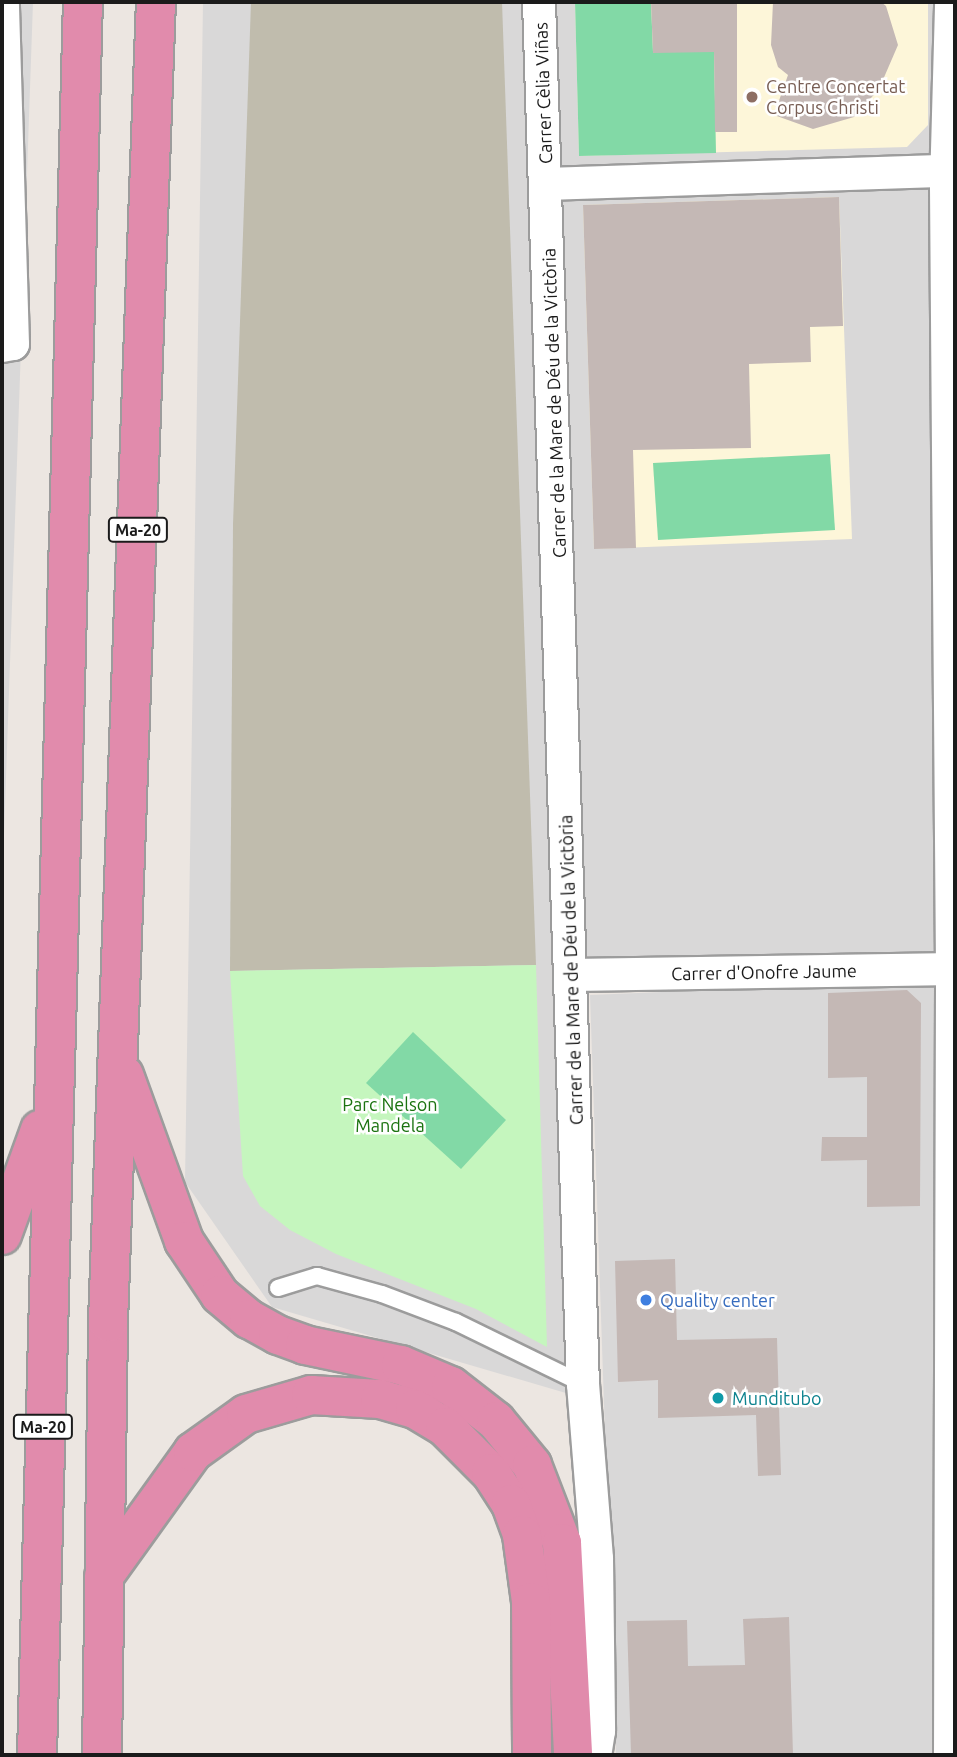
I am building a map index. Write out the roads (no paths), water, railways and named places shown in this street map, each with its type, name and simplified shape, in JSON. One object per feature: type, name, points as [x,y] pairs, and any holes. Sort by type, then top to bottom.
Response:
[{"type":"highway","name":"Ma-20","points":[[37,1755],[51,1098],[83,2]]},
{"type":"highway","name":"Ma-20","points":[[102,1755],[117,1056],[156,2]]},
{"type":"highway","points":[[117,1056],[184,1241],[220,1295],[249,1319],[278,1335],[304,1345],[401,1365],[451,1386],[496,1421],[532,1465],[562,1544],[573,1755]]},
{"type":"highway","points":[[2,1235],[51,1098]]},
{"type":"highway","points":[[104,1576],[193,1452],[246,1414],[311,1395],[368,1397],[415,1409],[445,1427],[491,1473],[511,1504],[522,1535],[531,1602],[530,1753]]},
{"type":"street","points":[[2,346],[13,344],[4,113],[3,2]]},
{"type":"street","name":"Carrer Cèlia Viñas","points":[[539,2],[547,184]]},
{"type":"street","points":[[950,1755],[954,969],[949,181],[951,2]]},
{"type":"street","points":[[547,184],[949,181]]},
{"type":"street","name":"Carrer de la Mare de Déu de la Victòria","points":[[547,184],[583,1384],[597,1559],[599,1731],[595,1755]]},
{"type":"street","name":"Carrer d'Onofre Jaume","points":[[572,975],[954,969]]},
{"type":"lane","points":[[278,1288],[317,1276],[382,1294],[456,1322],[583,1384]]},
{"type":"place","name":"Centre Concertat Corpus Christi","points":[[752,97]]},
{"type":"place","name":"Quality center","points":[[646,1300]]},
{"type":"place","name":"Munditubo","points":[[718,1398]]},
{"type":"park label","name":"Parc Nelson Mandela","points":[[390,1115]]}]
